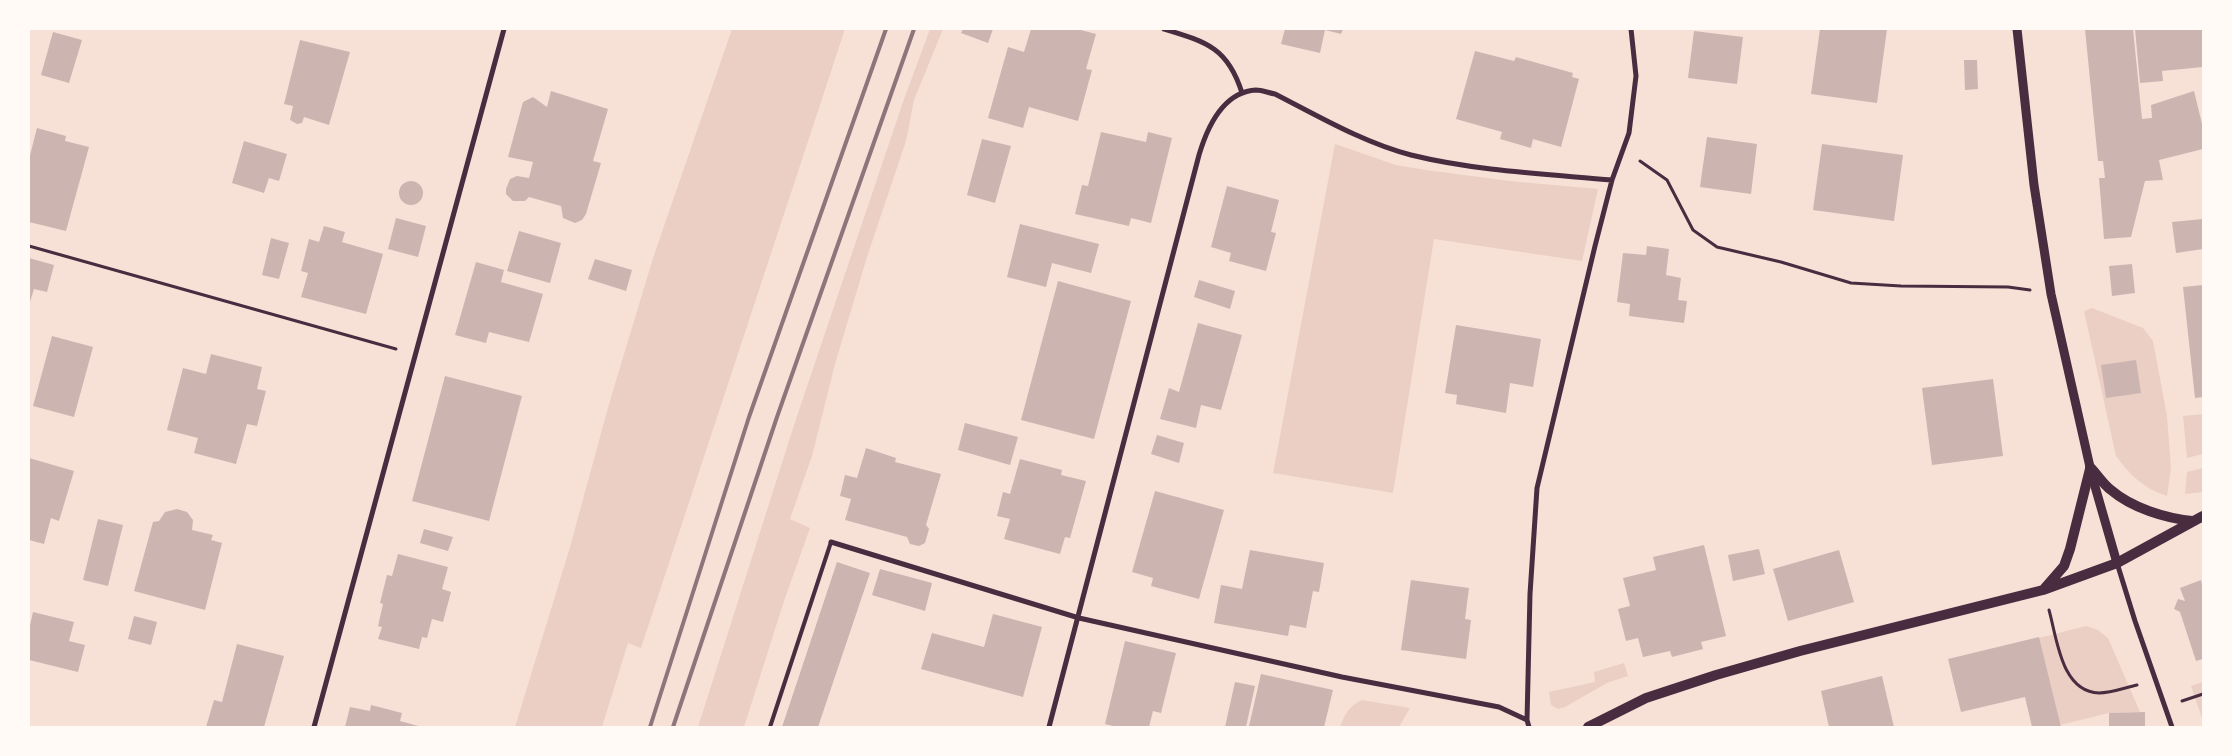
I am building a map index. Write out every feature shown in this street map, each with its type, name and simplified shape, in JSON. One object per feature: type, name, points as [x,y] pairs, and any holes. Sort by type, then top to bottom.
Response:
[{"type":"main road","points":[[2090,468],[2110,489],[2124,500],[2151,511],[2192,521]]},
{"type":"main road","points":[[2043,590],[2064,566],[2075,534],[2090,468]]},
{"type":"main road","points":[[1588,727],[1646,698],[1716,675],[1800,651],[2043,590],[2118,563],[2203,516]]},
{"type":"street","points":[[314,727],[504,29]]},
{"type":"street","points":[[1164,29],[1186,36],[1215,50],[1229,61],[1242,93]]},
{"type":"street","points":[[1529,727],[1527,720],[1530,594],[1537,488],[1612,180],[1633,112],[1636,76],[1631,29]]},
{"type":"street","points":[[2017,29],[2034,185],[2051,294],[2090,468],[2155,680],[2172,727]]},
{"type":"street","points":[[1049,727],[1206,131],[1228,102],[1242,93],[1257,90],[1275,94],[1380,144],[1411,154],[1537,174],[1612,180]]},
{"type":"street","points":[[831,542],[1079,618],[1342,677],[1499,707],[1527,720]]},
{"type":"lane","points":[[770,727],[831,542]]},
{"type":"path","points":[[1623,149],[1667,180],[1693,230],[1717,246],[1781,262],[1851,283],[1901,286],[2008,287],[2051,294]]},
{"type":"path","points":[[29,246],[416,356]]},
{"type":"path","points":[[2043,590],[2066,671],[2072,681],[2087,690],[2098,693],[2111,692],[2155,680]]},
{"type":"shaded area","points":[[732,29],[845,29],[641,648],[628,643],[602,727],[515,727],[570,547],[609,404],[653,258]]},
{"type":"shaded area","points":[[930,29],[943,29],[914,100],[906,141],[867,257],[835,364],[812,456],[790,519],[810,528],[784,601],[744,727],[698,727],[795,422],[903,102]]},
{"type":"shaded area","points":[[1335,144],[1396,165],[1510,181],[1598,189],[1582,261],[1434,239],[1393,493],[1273,473]]},
{"type":"shaded area","points":[[2092,308],[2143,328],[2153,341],[2167,416],[2171,468],[2167,496],[2144,485],[2116,456],[2084,311]]},
{"type":"shaded area","points":[[2203,414],[2203,454],[2187,458],[2183,416]]},
{"type":"shaded area","points":[[2203,468],[2203,492],[2185,494],[2187,472]]},
{"type":"shaded area","points":[[2086,626],[2098,630],[2108,638],[2140,712],[2109,713],[2060,725],[2039,638]]},
{"type":"shaded area","points":[[1624,663],[1628,676],[1607,683],[1565,707],[1558,709],[1551,705],[1549,692],[1595,682],[1594,672]]},
{"type":"shaded area","points":[[2203,682],[2203,721],[2191,686]]},
{"type":"shaded area","points":[[1362,700],[1410,708],[1399,727],[1340,727],[1348,711]]},
{"type":"building","points":[[963,29],[993,29],[988,43],[961,33]]},
{"type":"building","points":[[1031,29],[1077,29],[1096,34],[1086,69],[1092,70],[1078,121],[1029,107],[1023,128],[988,118],[1008,47],[1024,52]]},
{"type":"building","points":[[1285,29],[1343,29],[1341,34],[1325,30],[1320,53],[1281,44]]},
{"type":"building","points":[[1820,29],[1887,29],[1877,103],[1811,94]]},
{"type":"building","points":[[2085,29],[2133,29],[2142,119],[2152,118],[2151,105],[2194,91],[2203,128],[2203,149],[2159,160],[2163,180],[2145,181],[2131,237],[2104,239],[2099,178],[2105,178],[2103,161],[2098,161]]},
{"type":"building","points":[[2135,29],[2203,29],[2203,67],[2162,71],[2163,81],[2140,83]]},
{"type":"building","points":[[1694,31],[1743,37],[1737,84],[1688,78]]},
{"type":"building","points":[[53,32],[82,40],[69,83],[41,75]]},
{"type":"building","points":[[300,40],[350,52],[329,125],[304,117],[302,123],[297,124],[290,120],[293,106],[284,104]]},
{"type":"building","points":[[1475,51],[1514,61],[1516,57],[1573,73],[1572,77],[1579,79],[1561,147],[1533,139],[1531,148],[1500,139],[1502,132],[1456,119]]},
{"type":"building","points":[[1964,60],[1977,60],[1978,89],[1965,90]]},
{"type":"building","points":[[551,91],[608,109],[593,161],[601,163],[586,214],[582,220],[575,223],[563,218],[561,206],[529,197],[525,201],[513,201],[506,194],[510,179],[517,176],[529,178],[533,162],[508,157],[523,102],[533,97],[547,107]]},
{"type":"building","points":[[37,128],[66,136],[65,141],[89,147],[66,231],[29,222],[29,159]]},
{"type":"building","points":[[1101,132],[1146,142],[1148,132],[1172,138],[1151,223],[1131,218],[1129,226],[1075,214],[1082,185],[1088,186]]},
{"type":"building","points":[[1707,137],[1757,144],[1751,194],[1700,187]]},
{"type":"building","points":[[982,139],[1011,146],[995,203],[967,195]]},
{"type":"building","points":[[244,141],[287,154],[279,181],[269,178],[264,193],[232,183]]},
{"type":"building","points":[[1822,144],[1903,155],[1894,221],[1813,210]]},
{"type":"building","points":[[411,181],[420,184],[423,193],[420,202],[411,205],[402,202],[399,193],[402,184]]},
{"type":"building","points":[[1227,186],[1279,200],[1271,232],[1276,233],[1266,271],[1229,261],[1231,253],[1211,247]]},
{"type":"building","points":[[396,218],[426,226],[418,257],[388,249]]},
{"type":"building","points":[[2203,219],[2203,249],[2176,253],[2172,222]]},
{"type":"building","points":[[1020,224],[1099,244],[1091,273],[1052,263],[1046,287],[1007,277]]},
{"type":"building","points":[[324,226],[345,232],[342,242],[383,254],[366,314],[301,297],[308,273],[301,271],[309,239],[319,242]]},
{"type":"building","points":[[519,231],[561,243],[550,283],[507,271]]},
{"type":"building","points":[[271,238],[289,243],[279,279],[262,275]]},
{"type":"building","points":[[1647,246],[1669,249],[1666,275],[1681,278],[1678,300],[1687,301],[1684,323],[1629,316],[1630,304],[1617,302],[1623,253],[1646,255]]},
{"type":"building","points":[[29,258],[54,265],[47,292],[34,289],[29,305]]},
{"type":"building","points":[[595,259],[632,270],[626,291],[588,279]]},
{"type":"building","points":[[476,262],[504,270],[501,282],[543,294],[529,342],[489,332],[486,343],[455,335]]},
{"type":"building","points":[[2132,264],[2135,293],[2112,296],[2109,266]]},
{"type":"building","points":[[1199,280],[1235,291],[1230,309],[1194,297]]},
{"type":"building","points":[[1058,281],[1131,301],[1094,439],[1021,420]]},
{"type":"building","points":[[2203,285],[2203,397],[2195,398],[2183,287]]},
{"type":"building","points":[[1198,323],[1242,335],[1221,410],[1201,405],[1196,428],[1160,419],[1169,388],[1179,392]]},
{"type":"building","points":[[1456,325],[1541,339],[1533,387],[1510,383],[1506,413],[1456,404],[1457,395],[1445,393]]},
{"type":"building","points":[[52,336],[93,347],[74,417],[33,406]]},
{"type":"building","points":[[211,354],[262,367],[257,389],[266,391],[257,426],[247,424],[236,464],[194,453],[198,438],[167,430],[183,368],[206,374]]},
{"type":"building","points":[[2136,360],[2141,393],[2106,398],[2101,365]]},
{"type":"building","points":[[445,376],[522,396],[489,521],[412,501]]},
{"type":"building","points":[[1993,379],[2003,456],[1932,465],[1922,388]]},
{"type":"building","points":[[965,423],[1018,437],[1010,465],[958,450]]},
{"type":"building","points":[[1157,435],[1184,443],[1179,463],[1151,454]]},
{"type":"building","points":[[866,448],[896,458],[895,462],[941,474],[926,525],[929,529],[925,543],[919,546],[910,544],[907,537],[845,520],[851,499],[840,496],[845,475],[857,478]]},
{"type":"building","points":[[29,458],[74,471],[59,521],[51,518],[44,544],[29,540]]},
{"type":"building","points":[[1020,459],[1062,470],[1061,475],[1086,481],[1070,538],[1065,537],[1060,554],[1004,539],[1010,519],[997,516],[1003,492],[1010,494]]},
{"type":"building","points":[[1155,491],[1224,510],[1199,599],[1151,586],[1153,578],[1132,572]]},
{"type":"building","points":[[177,509],[187,512],[193,520],[192,530],[213,535],[211,540],[222,543],[205,610],[134,591],[153,522],[159,521],[165,512]]},
{"type":"building","points":[[98,519],[123,525],[108,586],[83,580]]},
{"type":"building","points":[[424,529],[453,537],[448,551],[420,543]]},
{"type":"building","points":[[1704,545],[1726,636],[1701,642],[1703,649],[1672,657],[1670,651],[1643,657],[1638,638],[1626,641],[1618,609],[1630,606],[1623,578],[1656,570],[1653,557]]},
{"type":"building","points":[[1759,549],[1765,574],[1733,581],[1728,555]]},
{"type":"building","points":[[1250,550],[1324,563],[1319,592],[1313,591],[1306,628],[1290,625],[1288,636],[1214,623],[1221,585],[1242,589]]},
{"type":"building","points":[[1839,550],[1854,602],[1788,621],[1773,569]]},
{"type":"building","points":[[398,554],[448,567],[442,589],[451,592],[443,622],[432,619],[427,638],[422,637],[419,649],[378,639],[382,627],[378,626],[383,604],[380,603],[387,575],[392,576]]},
{"type":"building","points":[[837,562],[870,573],[818,727],[782,727]]},
{"type":"building","points":[[880,569],[932,583],[925,611],[872,595]]},
{"type":"building","points":[[1411,580],[1469,588],[1465,619],[1471,620],[1466,659],[1401,650]]},
{"type":"building","points":[[2201,580],[2203,588],[2203,659],[2196,661],[2180,612],[2174,609],[2178,599],[2185,601],[2180,588]]},
{"type":"building","points":[[33,612],[74,622],[69,641],[85,645],[78,672],[29,660],[29,630]]},
{"type":"building","points":[[993,614],[1042,627],[1023,697],[921,669],[932,633],[984,647]]},
{"type":"building","points":[[134,616],[157,622],[151,645],[128,639]]},
{"type":"building","points":[[2039,637],[2061,727],[2032,727],[2025,697],[1961,712],[1948,659]]},
{"type":"building","points":[[1125,641],[1176,653],[1161,713],[1153,711],[1149,727],[1117,727],[1105,724]]},
{"type":"building","points":[[237,644],[284,656],[264,727],[206,727],[214,700],[222,702]]},
{"type":"building","points":[[1261,674],[1333,690],[1324,727],[1249,726]]},
{"type":"building","points":[[1882,676],[1894,727],[1829,727],[1821,691]]},
{"type":"building","points":[[1235,682],[1255,686],[1246,727],[1225,727]]},
{"type":"building","points":[[371,705],[402,713],[400,721],[422,727],[345,727],[350,707],[370,711]]},
{"type":"building","points":[[2145,712],[2145,727],[2109,727],[2109,713]]},
{"type":"railway","points":[[650,727],[749,417],[886,29]]},
{"type":"railway","points":[[673,727],[777,417],[914,29]]}]
